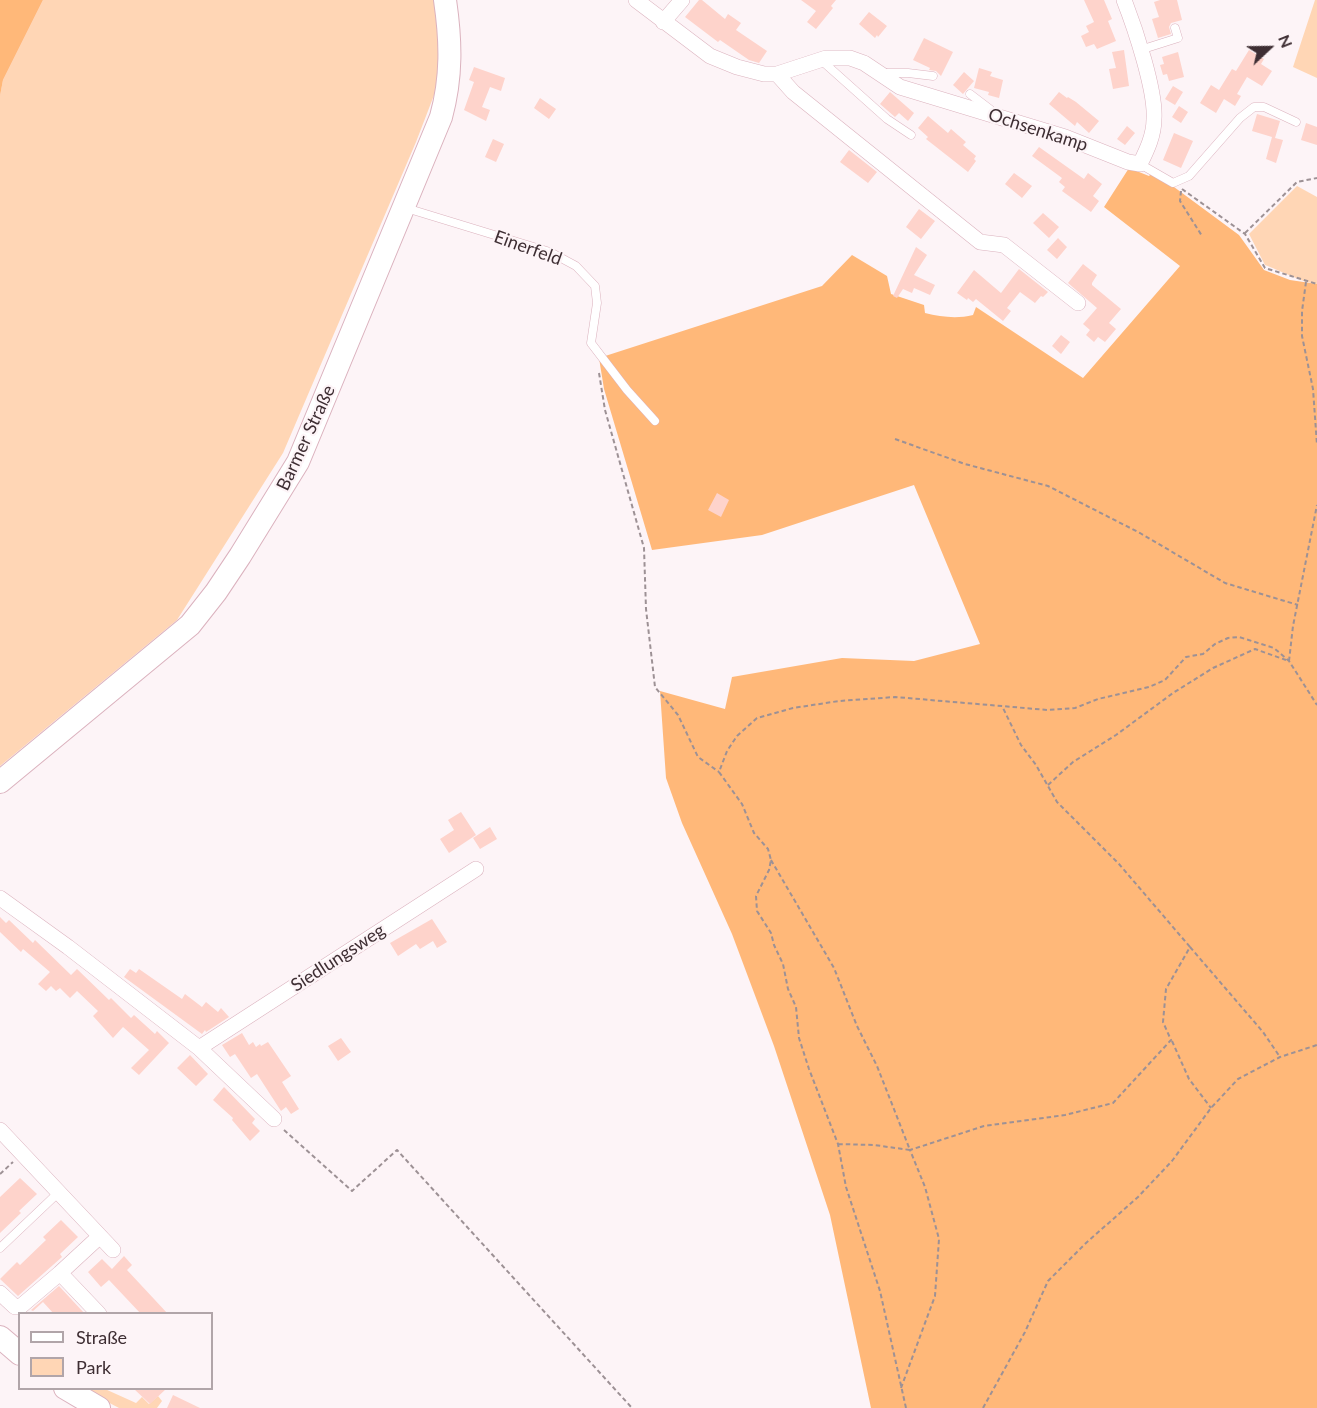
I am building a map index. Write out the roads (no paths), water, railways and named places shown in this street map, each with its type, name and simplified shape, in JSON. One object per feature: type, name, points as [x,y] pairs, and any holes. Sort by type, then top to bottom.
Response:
[{"type":"main road","name":"Barmer Straße","points":[[0,782],[190,625],[216,592],[280,494],[298,462],[429,149],[446,97],[451,46],[445,0]]},
{"type":"main road","points":[[0,1337],[18,1352]]},
{"type":"main road","points":[[67,1390],[99,1408]]},
{"type":"street","name":"Ochsenkamp","points":[[636,0],[710,56],[737,67],[764,74],[777,74],[820,60],[850,58],[864,63],[900,87],[1065,137],[1128,162],[1140,164]]},
{"type":"street","points":[[663,22],[682,0]]},
{"type":"street","points":[[1127,1],[1154,107],[1150,143],[1140,164]]},
{"type":"street","points":[[777,74],[793,92],[980,242],[1004,245],[1078,303]]},
{"type":"street","name":"Siedlungsweg","points":[[199,1048],[476,869]]},
{"type":"street","points":[[0,898],[68,947],[199,1048],[274,1119]]},
{"type":"street","points":[[0,1130],[112,1250]]},
{"type":"street","points":[[0,1293],[15,1307],[20,1307],[99,1237]]},
{"type":"street","points":[[60,1273],[97,1312]]},
{"type":"lane","points":[[1140,50],[1178,38],[1175,28]]},
{"type":"lane","points":[[820,60],[887,119],[911,135]]},
{"type":"lane","points":[[878,73],[933,76]]},
{"type":"lane","points":[[970,94],[999,117]]},
{"type":"lane","points":[[1140,164],[1173,183],[1190,176],[1240,118],[1254,107],[1264,106],[1296,122]]},
{"type":"lane","name":"Einerfeld","points":[[404,208],[550,252],[576,266],[595,286],[597,303],[591,343],[627,390],[655,421]]},
{"type":"lane","points":[[0,1248],[58,1193]]}]
